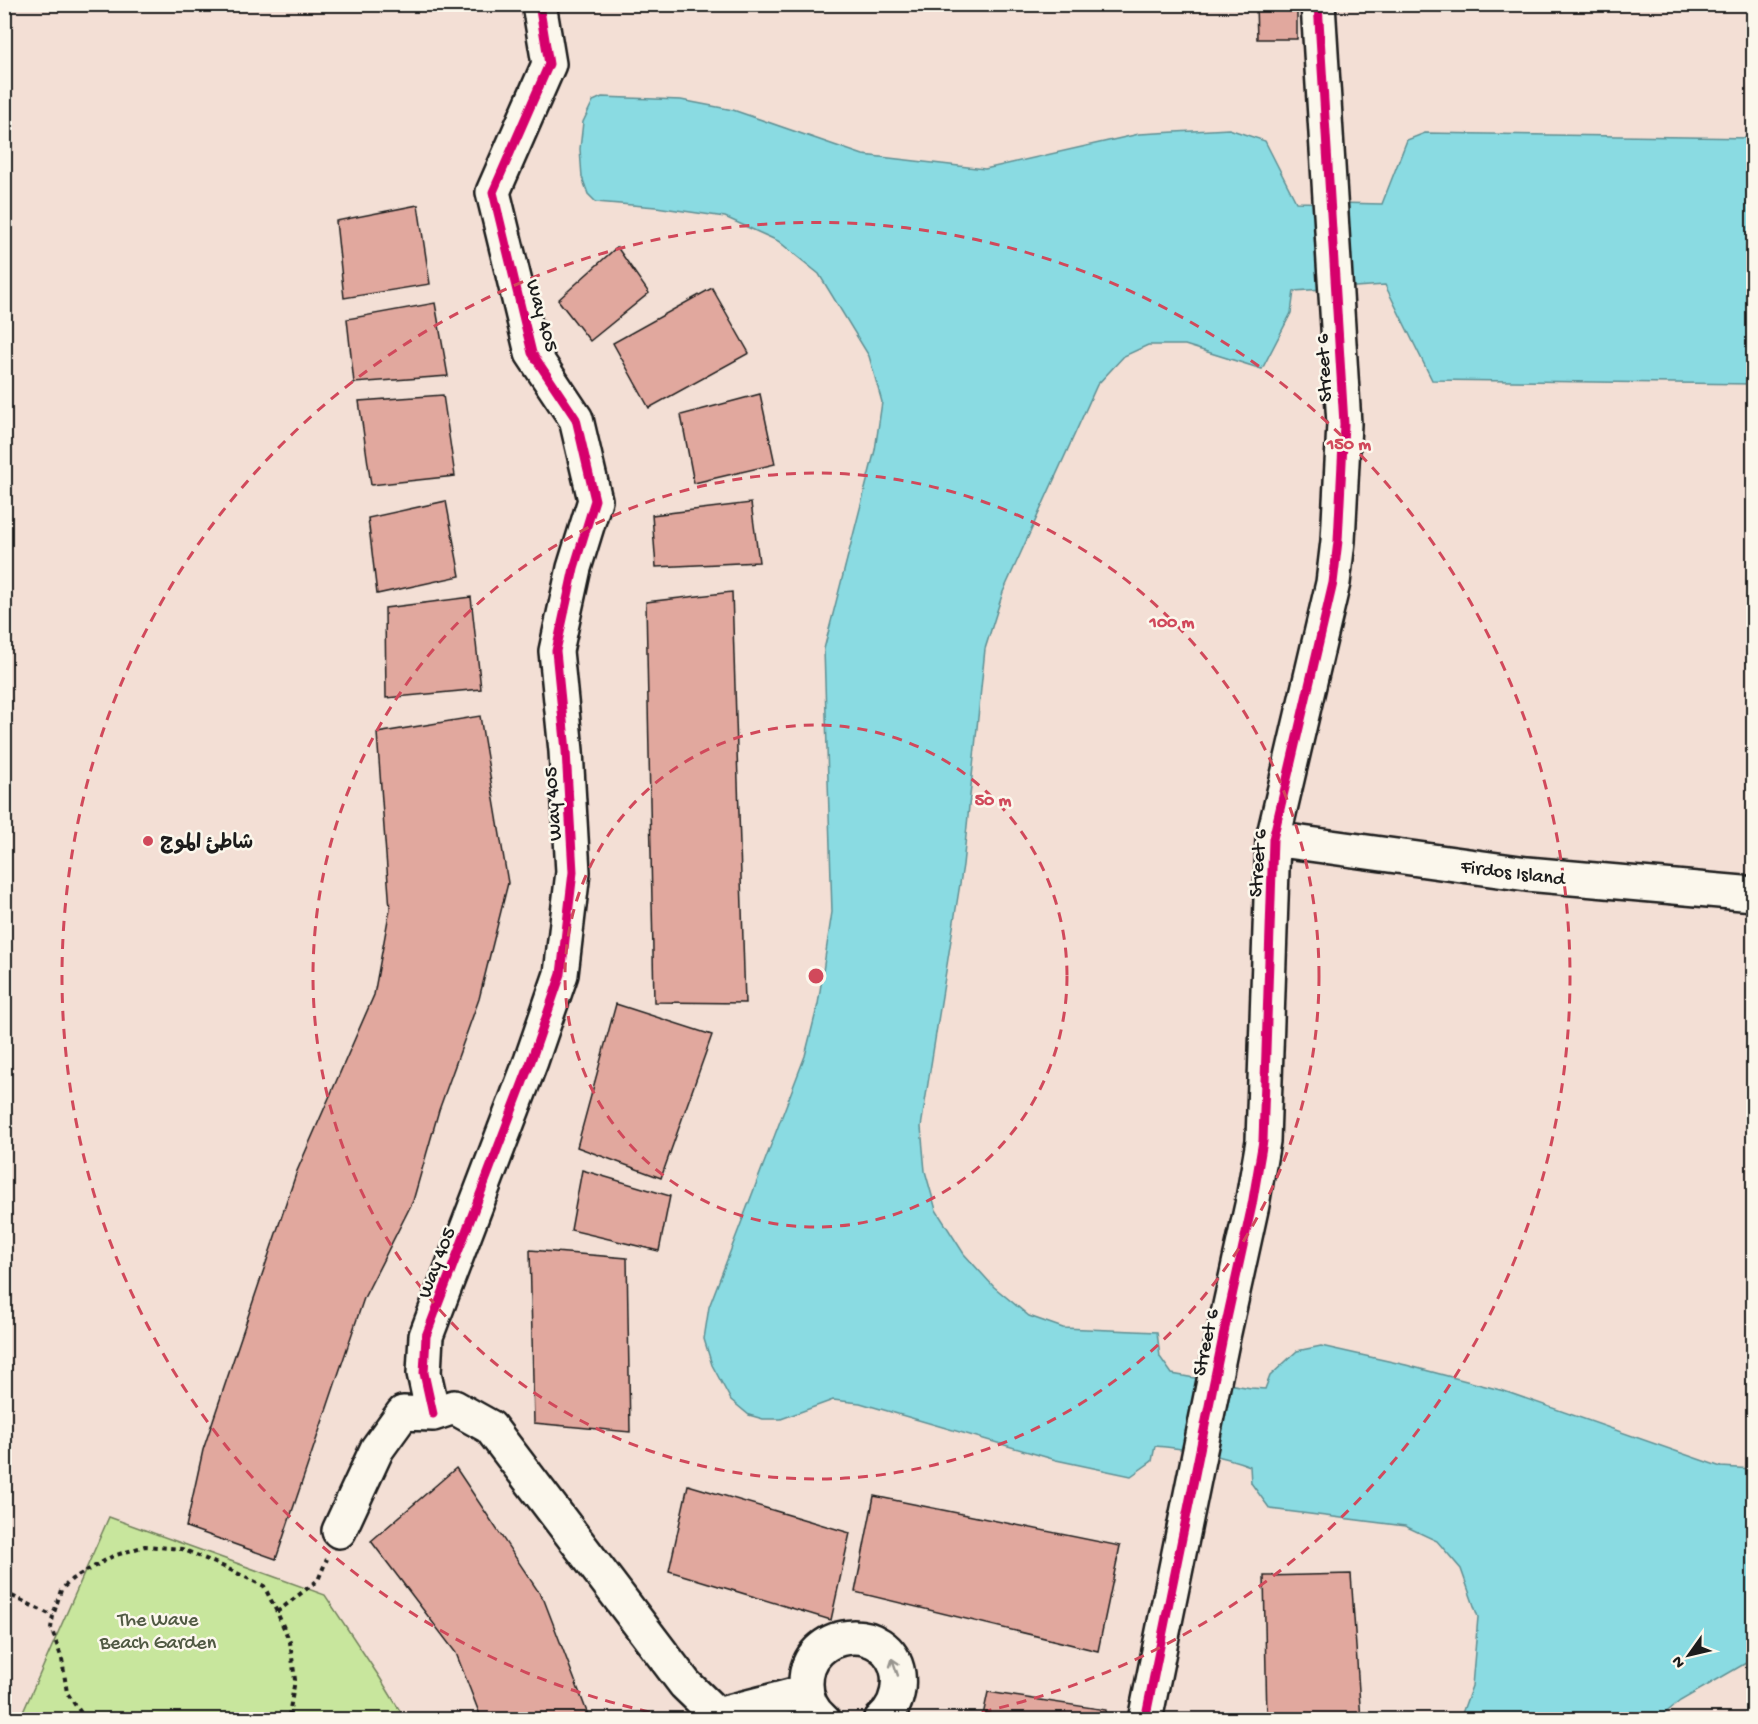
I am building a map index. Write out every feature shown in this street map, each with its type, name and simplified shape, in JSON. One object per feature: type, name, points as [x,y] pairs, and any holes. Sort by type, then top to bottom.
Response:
[{"type":"street","name":"Way 405","points":[[433,1414],[424,1373],[426,1336],[531,1061],[561,974],[573,872],[566,752],[556,651],[574,568],[595,500],[576,419],[532,354],[493,192],[549,64],[539,4]]},
{"type":"street","name":"Street 6","points":[[1145,1719],[1252,1205],[1263,1141],[1273,839],[1333,583],[1338,541],[1344,424],[1318,4]]},
{"type":"street","name":"Firdos Island","points":[[1273,839],[1527,873],[1754,894]]},
{"type":"street","points":[[339,1531],[377,1449],[403,1413],[433,1414],[454,1407],[490,1427],[685,1684],[717,1717],[806,1692]]},
{"type":"street","points":[[823,1719],[811,1706],[806,1692],[806,1676],[810,1661],[820,1648],[834,1640],[849,1636],[865,1638],[880,1645],[891,1656],[897,1671],[899,1686],[896,1700],[881,1719]]},
{"type":"path","points":[[277,1612],[318,1580],[339,1531]]},
{"type":"path","points":[[86,1719],[67,1693],[62,1659],[51,1628],[61,1590],[72,1579],[114,1556],[145,1546],[182,1549],[264,1586],[290,1642],[295,1680],[289,1715],[284,1719]]},
{"type":"path","points":[[4,1592],[53,1616]]},
{"type":"green space","name":"The Wave Beach Garden","points":[[109,1517],[325,1595],[405,1719],[20,1719]]},
{"type":"water","points":[[602,97],[681,100],[733,110],[863,155],[985,169],[1139,134],[1229,129],[1265,141],[1296,202],[1382,204],[1407,140],[1425,133],[1753,138],[1753,384],[1432,380],[1385,285],[1294,291],[1291,313],[1262,369],[1185,345],[1148,345],[1124,356],[1097,385],[1003,592],[985,649],[963,865],[921,1127],[925,1171],[936,1210],[964,1254],[994,1287],[1029,1316],[1063,1328],[1157,1332],[1160,1357],[1172,1374],[1251,1388],[1265,1389],[1270,1376],[1297,1351],[1321,1346],[1406,1365],[1504,1391],[1721,1467],[1753,1469],[1753,1659],[1680,1701],[1658,1719],[1460,1719],[1472,1686],[1478,1617],[1461,1569],[1437,1541],[1405,1526],[1270,1509],[1251,1483],[1250,1466],[1190,1451],[1155,1446],[1152,1461],[1131,1476],[1056,1460],[860,1403],[833,1400],[781,1419],[763,1419],[749,1415],[731,1400],[712,1365],[704,1339],[709,1307],[805,1056],[818,1004],[832,912],[824,649],[875,450],[882,402],[869,356],[819,274],[778,241],[725,217],[656,207],[596,202],[588,194],[582,177],[580,149],[583,122],[593,101]]},
{"type":"building","points":[[1256,4],[1297,4],[1297,39],[1257,39]]},
{"type":"building","points":[[418,205],[430,284],[344,298],[336,221]]},
{"type":"building","points":[[617,247],[649,293],[590,341],[558,300]]},
{"type":"building","points":[[712,288],[749,353],[649,408],[613,343]]},
{"type":"building","points":[[435,303],[448,376],[354,383],[347,319]]},
{"type":"building","points":[[760,394],[775,464],[694,483],[681,415]]},
{"type":"building","points":[[443,395],[455,476],[371,485],[359,401]]},
{"type":"building","points":[[446,501],[460,576],[377,594],[368,518]]},
{"type":"building","points":[[751,503],[759,562],[656,567],[652,515]]},
{"type":"building","points":[[732,592],[745,1003],[654,1002],[646,602]]},
{"type":"building","points":[[471,597],[481,689],[386,698],[385,608]]},
{"type":"building","points":[[480,716],[508,883],[479,999],[439,1110],[413,1201],[364,1298],[276,1559],[186,1527],[203,1450],[297,1171],[374,995],[390,909],[377,733]]},
{"type":"building","points":[[616,1004],[712,1035],[661,1178],[577,1147]]},
{"type":"building","points":[[582,1170],[670,1196],[659,1251],[571,1230]]},
{"type":"building","points":[[530,1250],[627,1258],[630,1432],[534,1423]]},
{"type":"building","points":[[456,1468],[544,1600],[590,1720],[482,1720],[456,1653],[371,1541]]},
{"type":"building","points":[[688,1485],[850,1533],[831,1620],[669,1571]]},
{"type":"building","points":[[874,1496],[1120,1546],[1098,1651],[855,1592]]},
{"type":"building","points":[[1351,1574],[1361,1720],[1267,1720],[1264,1576]]},
{"type":"building","points":[[988,1692],[1106,1710],[1104,1720],[982,1720]]},
{"type":"cycle path","points":[[433,1414],[424,1373],[426,1336],[531,1061],[561,974],[573,872],[566,751],[556,651],[574,568],[595,500],[576,419],[532,353],[493,192],[549,64],[539,4]]},
{"type":"cycle path","points":[[1145,1720],[1252,1205],[1263,1141],[1273,839],[1333,583],[1338,541],[1344,424],[1318,4]]},
{"type":"place","name":"شاطئ الموج","points":[[148,841]]}]
